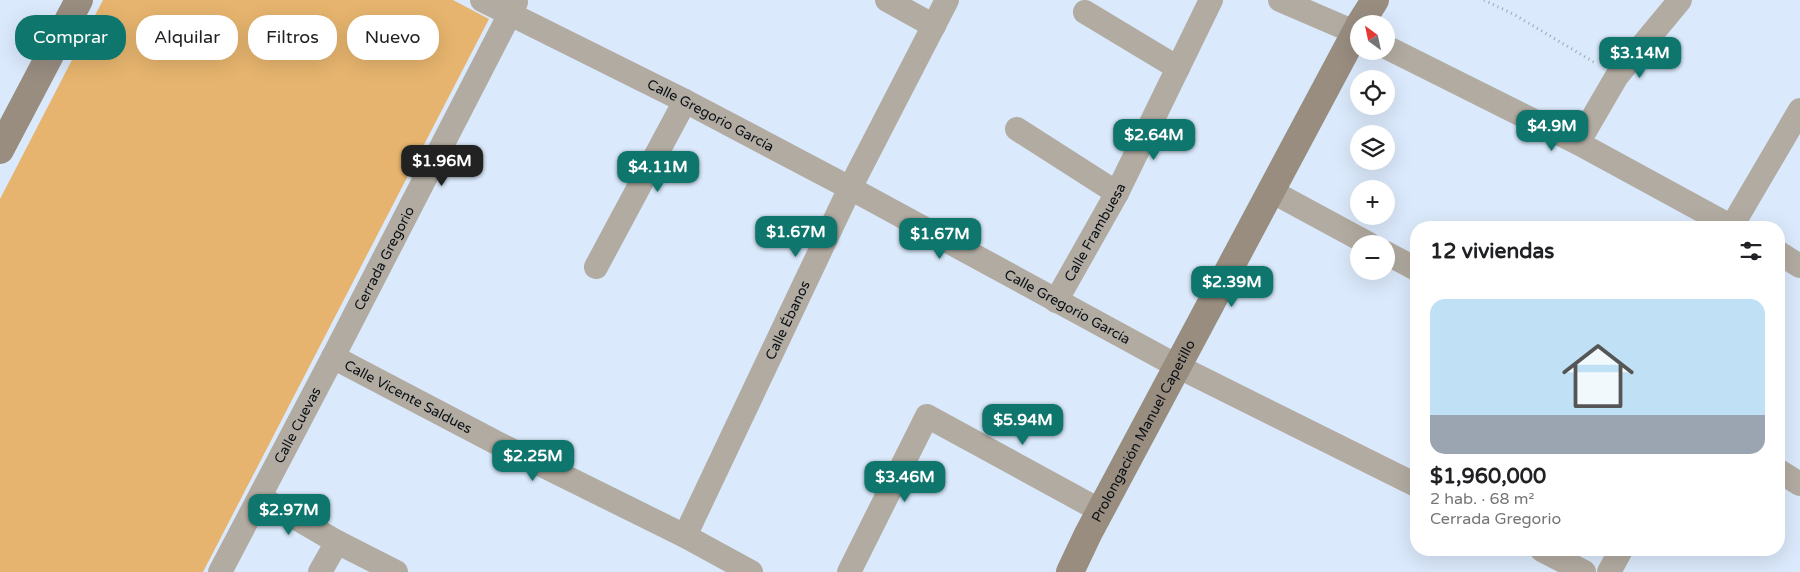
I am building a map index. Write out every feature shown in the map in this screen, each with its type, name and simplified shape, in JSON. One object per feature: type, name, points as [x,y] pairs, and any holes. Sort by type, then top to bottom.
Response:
[{"type":"street","points":[[0,150],[78,0]]},
{"type":"street","name":"Calle Gregorio García","points":[[482,0],[513,7],[1177,366],[1410,482]]},
{"type":"street","points":[[886,0],[934,26]]},
{"type":"street","name":"Calle Ébanos","points":[[685,536],[850,188],[947,0]]},
{"type":"street","name":"Calle Frambuesa","points":[[1056,301],[1116,192],[1211,0]]},
{"type":"street","points":[[1280,0],[1350,26]]},
{"type":"street","name":"Prolongación Manuel Capetillo","points":[[1366,15],[1375,0]]},
{"type":"street","points":[[1578,143],[1617,76],[1680,0]]},
{"type":"street","name":"Cerrada Gregorio","points":[[333,357],[513,7]]},
{"type":"street","points":[[1085,12],[1178,68]]},
{"type":"street","name":"Prolongación Manuel Capetillo","points":[[1070,572],[1177,366],[1350,44]]},
{"type":"street","points":[[1395,52],[1578,143],[1722,221]]},
{"type":"street","points":[[596,267],[685,101]]},
{"type":"street","points":[[1736,221],[1800,110]]},
{"type":"street","points":[[1017,129],[1116,192]]},
{"type":"street","points":[[1271,191],[1352,235]]},
{"type":"street","points":[[1785,257],[1800,266]]},
{"type":"street","points":[[1395,258],[1410,266]]},
{"type":"street","name":"Calle Cuevas","points":[[220,572],[333,357]]},
{"type":"street","name":"Calle Vicente Saldues","points":[[333,357],[495,442],[685,536],[751,572]]},
{"type":"street","points":[[849,572],[927,416],[1101,511]]},
{"type":"street","points":[[1785,475],[1800,484]]},
{"type":"street","points":[[260,497],[337,542],[396,572]]},
{"type":"street","points":[[320,572],[337,542]]},
{"type":"street","points":[[1553,556],[1584,572]]},
{"type":"street","points":[[1609,572],[1618,556]]},
{"type":"path","points":[[1484,0],[1516,15],[1617,76]]},
{"type":"shaded area","points":[[103,0],[453,0],[489,19],[203,572],[0,572],[0,199],[72,60],[126,60],[126,15],[95,15]]}]
